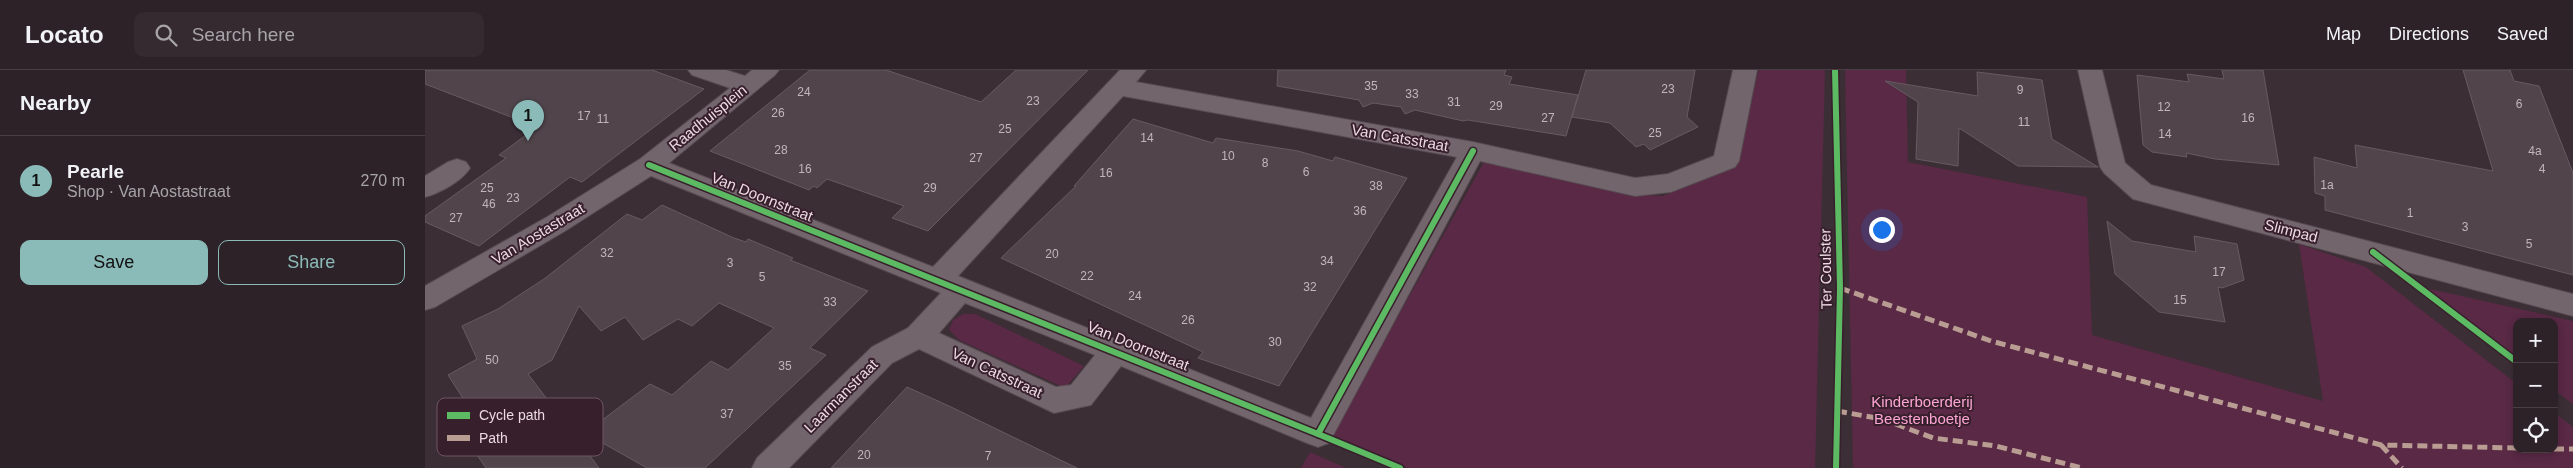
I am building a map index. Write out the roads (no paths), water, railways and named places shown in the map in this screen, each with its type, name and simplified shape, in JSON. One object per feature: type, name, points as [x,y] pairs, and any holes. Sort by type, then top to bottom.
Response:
[{"type":"street","points":[[700,70],[748,85]]},
{"type":"street","name":"Raadhuisplein","points":[[649,165],[767,70]]},
{"type":"street","name":"Van Catsstraat","points":[[1126,78],[1635,187],[1671,183],[1726,161],[1745,70]]},
{"type":"street","name":"Slimpad","points":[[2090,70],[2113,167],[2142,192],[2573,305]]},
{"type":"street","name":"Laarmanstraat","points":[[768,468],[882,355],[918,336],[949,284],[1126,78]]},
{"type":"street","name":"Van Doornstraat","points":[[649,165],[1116,351],[1318,434],[1473,151]]},
{"type":"street","name":"Van Aostastraat","points":[[425,299],[556,224],[649,165]]},
{"type":"street","points":[[425,188],[457,168]]},
{"type":"street","name":"Van Catsstraat","points":[[918,336],[1054,400],[1080,396],[1116,351]]},
{"type":"place","name":"Pearle","points":[[528,141]]},
{"type":"park label","name":"Kinderboerderij Beestenboetje","points":[[1922,410]]}]
